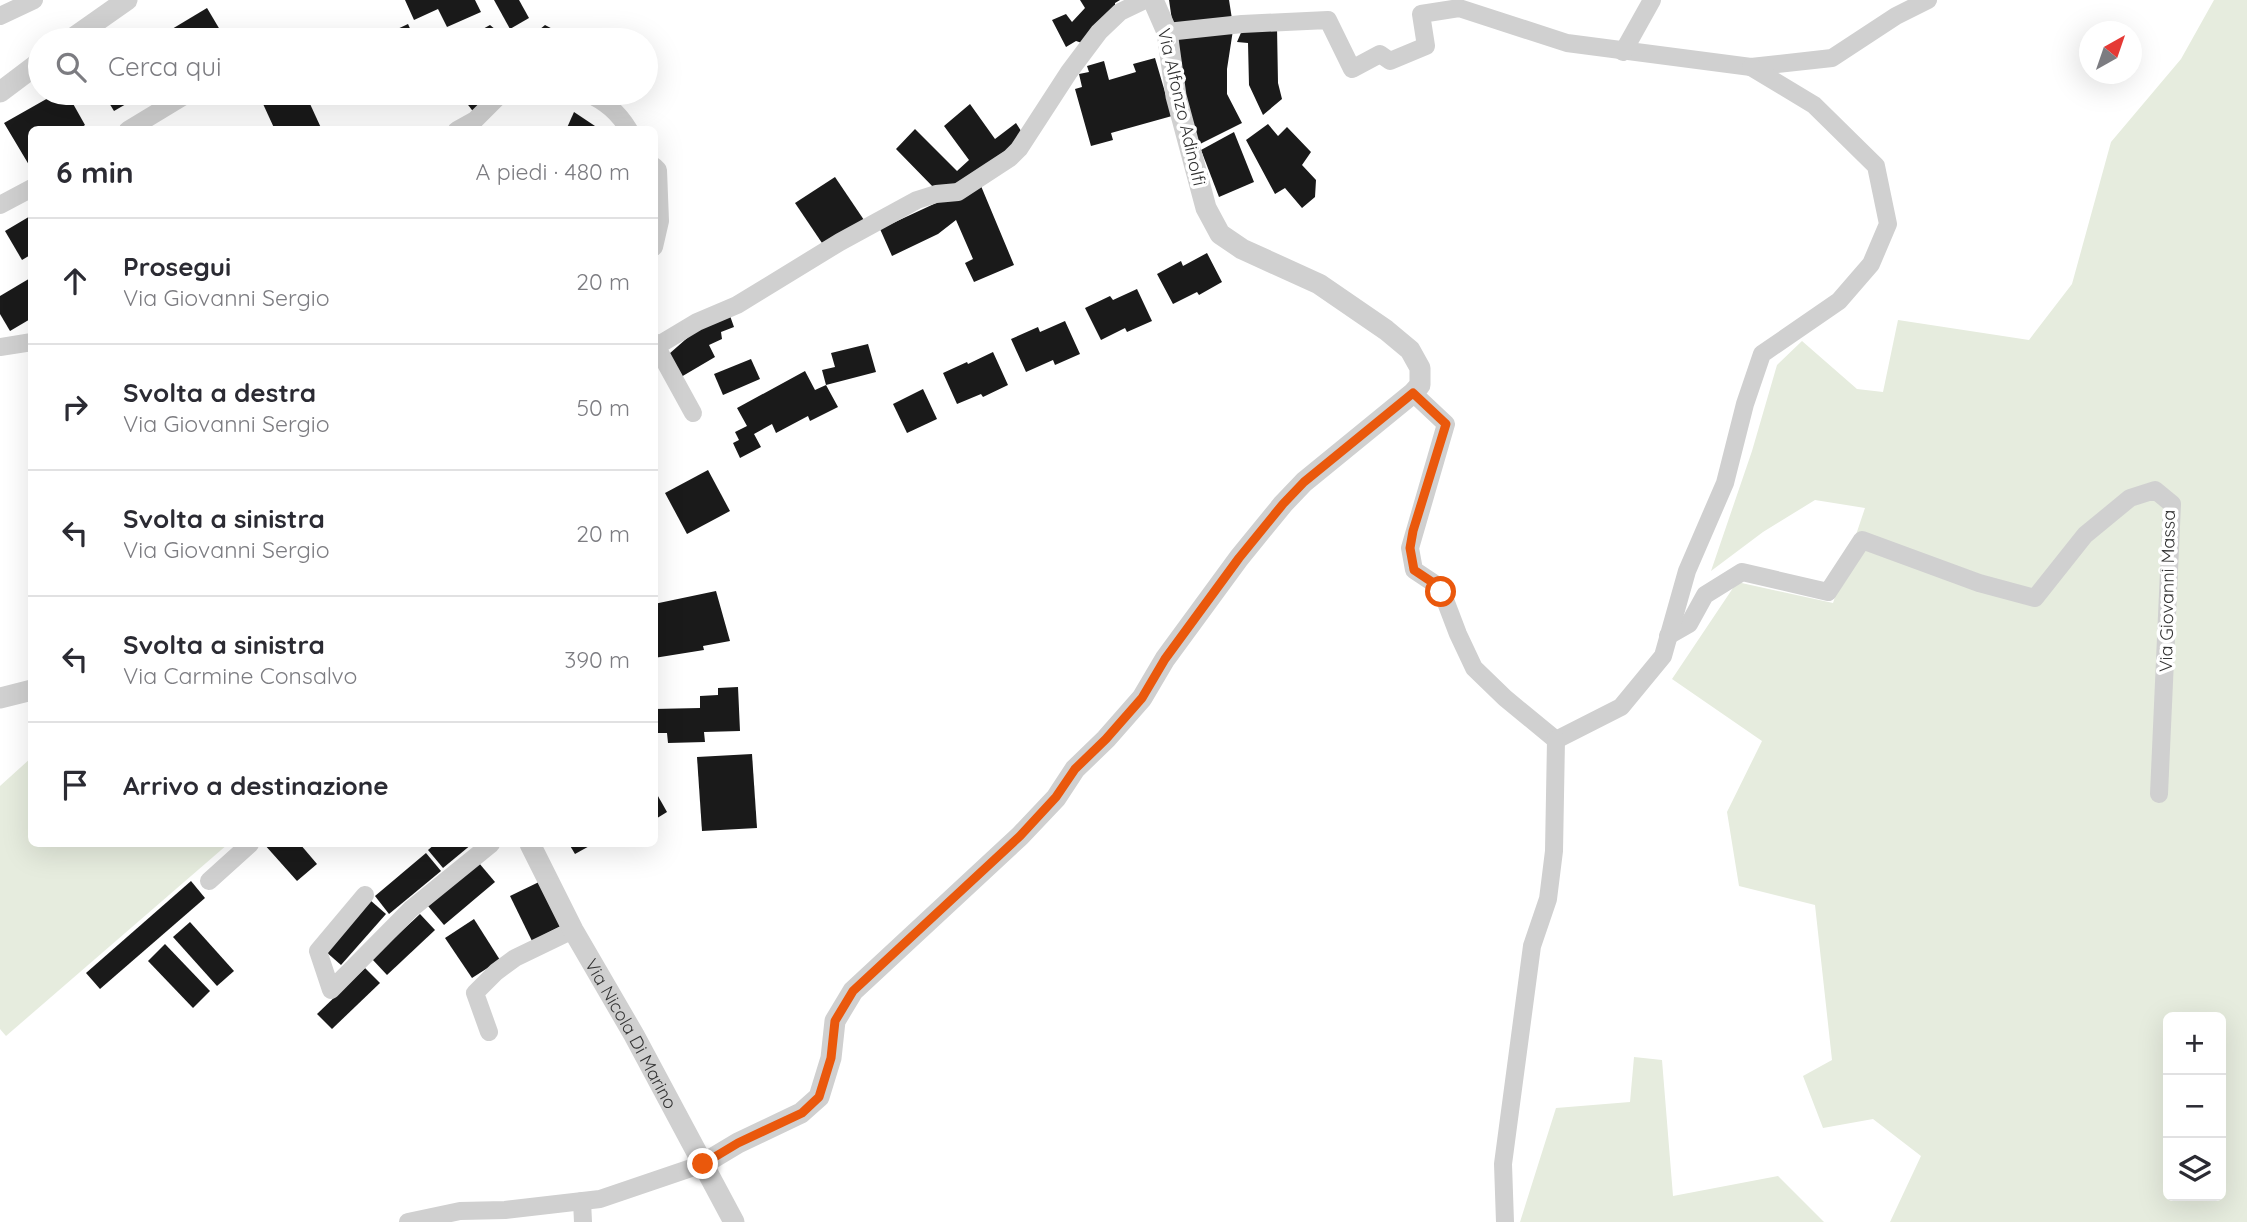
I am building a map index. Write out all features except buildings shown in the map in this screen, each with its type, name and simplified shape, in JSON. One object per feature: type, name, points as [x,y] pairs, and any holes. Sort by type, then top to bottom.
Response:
[{"type":"street","points":[[0,16],[34,0]]},
{"type":"street","points":[[87,28],[127,0]]},
{"type":"street","points":[[658,343],[697,321],[737,305],[878,220],[917,200],[936,194],[958,192],[1010,158],[1019,149],[1062,82],[1099,32],[1120,12],[1145,0]]},
{"type":"street","name":"Via Alfonzo Adinolfi","points":[[1153,0],[1167,32],[1176,96],[1206,208],[1220,234],[1242,249],[1319,284],[1386,330],[1410,350],[1420,368],[1420,385],[1413,393]]},
{"type":"street","points":[[1623,52],[1652,0]]},
{"type":"street","points":[[1167,32],[1242,24],[1328,20],[1352,69],[1380,54],[1390,61],[1426,46],[1421,14],[1459,8],[1567,43],[1751,67],[1832,58],[1896,16],[1928,0]]},
{"type":"street","points":[[1556,740],[1621,707],[1663,656],[1687,571],[1726,483],[1745,404],[1762,354],[1839,301],[1871,264],[1888,223],[1876,166],[1814,105],[1751,67]]},
{"type":"street","points":[[0,92],[28,71]]},
{"type":"street","points":[[135,126],[169,105]]},
{"type":"street","points":[[464,126],[475,120],[490,105]]},
{"type":"street","points":[[609,105],[621,116],[627,126]]},
{"type":"street","points":[[658,170],[658,230]]},
{"type":"street","points":[[0,205],[28,190]]},
{"type":"street","points":[[0,347],[28,343]]},
{"type":"street","points":[[658,348],[693,412]]},
{"type":"street","points":[[408,1222],[460,1211],[505,1210],[600,1199],[703,1164],[738,1143],[802,1113],[819,1097],[831,1058],[835,1021],[853,991],[1020,836],[1056,797],[1075,769],[1142,698],[1165,659],[1239,558],[1290,496],[1349,443],[1413,393],[1446,424],[1413,531],[1410,548],[1414,570],[1435,584],[1441,592],[1474,668],[1556,740]]},
{"type":"street","name":"Via Giovanni Massa","points":[[1668,636],[1689,624],[1705,595],[1742,572],[1828,592],[1862,540],[1979,583],[2035,598],[2085,535],[2130,498],[2155,490],[2172,504],[2159,794]]},
{"type":"street","points":[[0,698],[28,691]]},
{"type":"street","points":[[1505,1222],[1503,1164],[1532,946],[1548,899],[1554,851],[1556,740]]},
{"type":"street","points":[[209,881],[247,847]]},
{"type":"street","points":[[365,895],[318,951],[331,990],[411,909],[487,847]]},
{"type":"street","name":"Via Nicola Di Marino","points":[[532,847],[573,930],[634,1035],[734,1222]]},
{"type":"street","points":[[489,1032],[475,993],[515,958],[573,930]]},
{"type":"street","points":[[582,1201],[583,1222]]},
{"type":"shaded area","points":[[2214,0],[2247,0],[2247,1222],[1890,1222],[1921,1156],[1873,1119],[1823,1128],[1803,1076],[1832,1060],[1815,905],[1739,886],[1727,812],[1762,741],[1672,679],[1737,582],[1833,603],[1865,508],[1815,500],[1763,532],[1711,571],[1752,451],[1777,365],[1802,341],[1857,389],[1883,392],[1898,320],[2029,340],[2072,284],[2111,142],[2181,59]]},
{"type":"shaded area","points":[[28,761],[28,847],[225,847],[6,1036],[0,1029],[0,786]]},
{"type":"shaded area","points":[[1634,1057],[1662,1060],[1673,1196],[1778,1176],[1824,1222],[1520,1222],[1556,1108],[1630,1102]]},
{"type":"route","points":[[703,1164],[738,1143],[802,1113],[819,1097],[831,1058],[835,1021],[853,991],[1020,836],[1056,797],[1075,769],[1142,698],[1165,659],[1239,558],[1283,504],[1304,482],[1413,393],[1446,424],[1410,548],[1414,570],[1435,584],[1441,592]]}]
